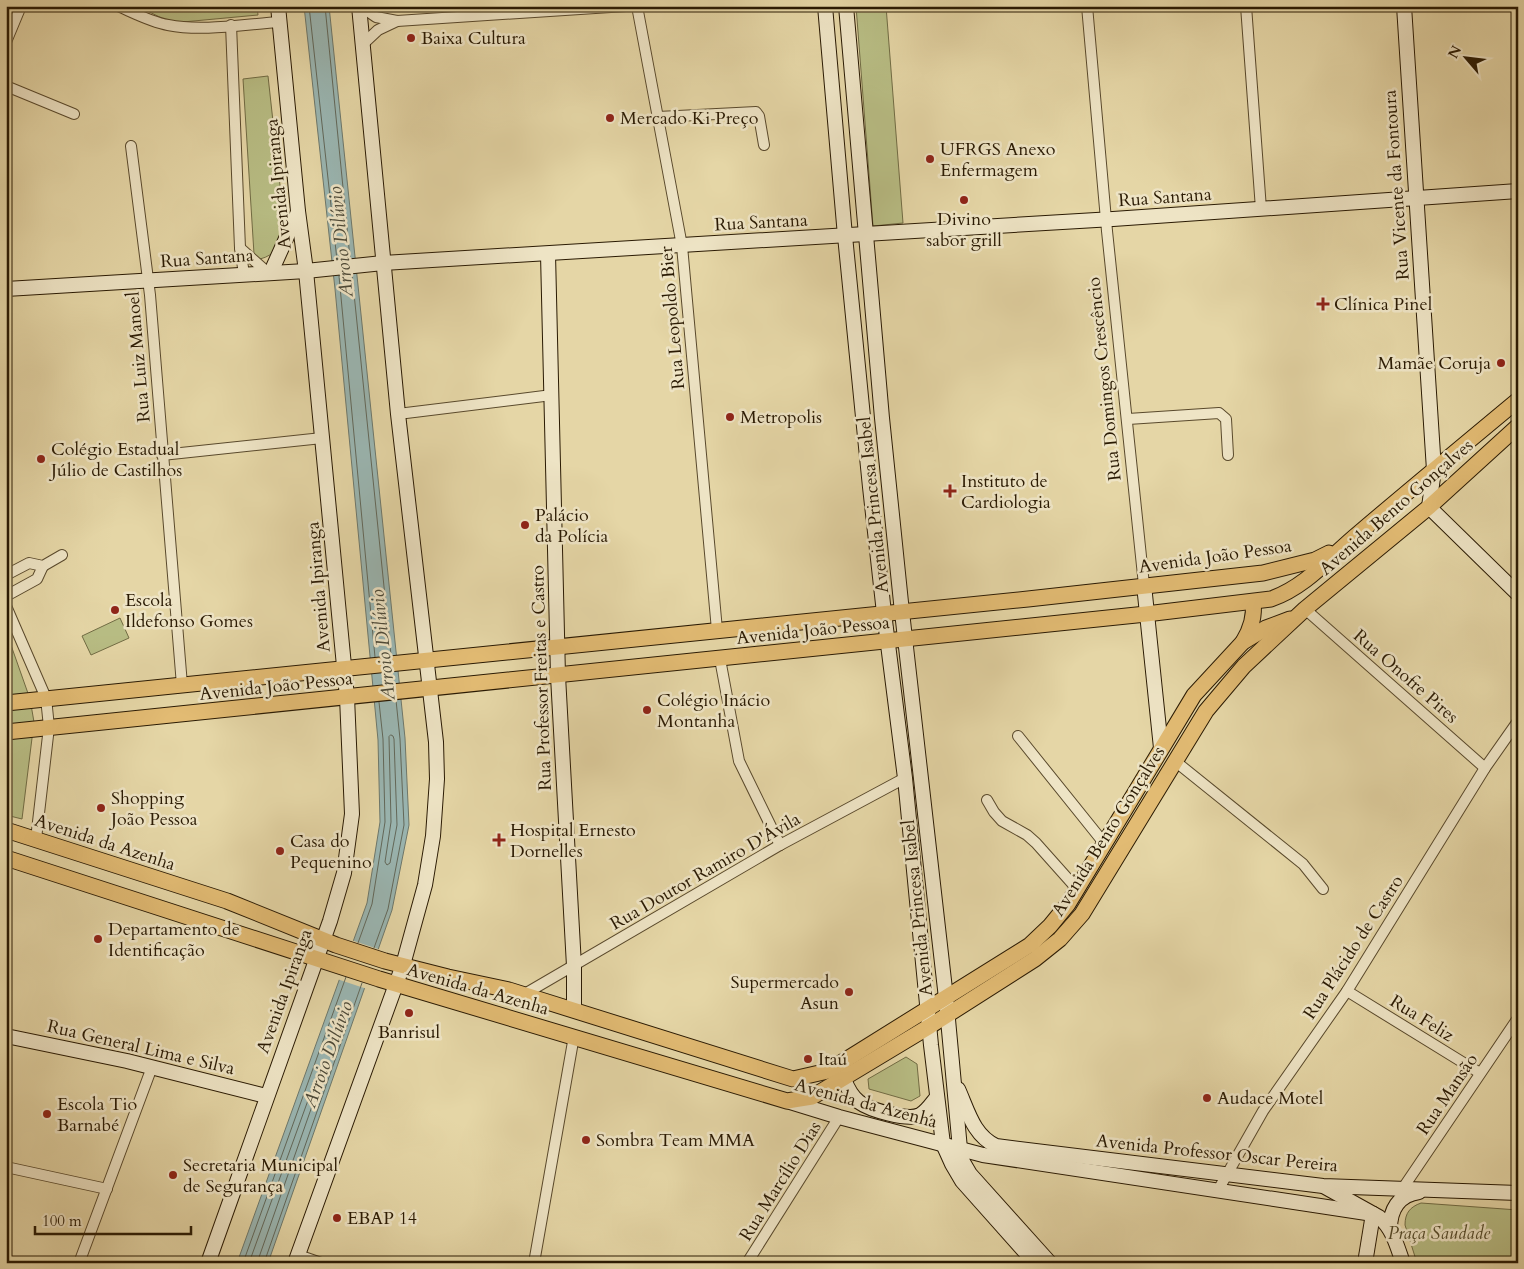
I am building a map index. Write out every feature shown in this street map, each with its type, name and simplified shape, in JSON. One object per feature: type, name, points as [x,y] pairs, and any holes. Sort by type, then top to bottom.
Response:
[{"type":"main road","name":"Avenida Ipiranga","points":[[208,1263],[266,1096],[330,942],[344,873],[352,814],[347,697],[322,438],[311,270],[298,211],[278,6]]},
{"type":"main road","points":[[296,1259],[403,965],[425,885],[433,836],[437,779],[436,742],[398,414],[360,6]]},
{"type":"main road","name":"Avenida Princesa Isabel","points":[[846,6],[902,612],[948,1014],[960,1149]]},
{"type":"main road","name":"Rua Vicente da Fontoura","points":[[1404,6],[1434,470],[1429,507]]},
{"type":"main road","name":"Avenida Princesa Isabel","points":[[822,9],[884,613],[905,778],[936,1098],[943,1144]]},
{"type":"main road","name":"Rua Santana","points":[[6,289],[311,270],[383,263],[1106,220],[1518,191]]},
{"type":"main road","points":[[269,272],[298,211]]},
{"type":"main road","name":"Rua Professor Freitas e Castro","points":[[548,254],[558,676],[574,966],[574,1010]]},
{"type":"main road","name":"Avenida Bento Gonçalves","points":[[1342,547],[1518,400]]},
{"type":"main road","name":"Avenida Bento Gonçalves","points":[[787,1101],[812,1097],[844,1079],[1035,959],[1060,939],[1082,914],[1206,710],[1244,666],[1302,612],[1429,507],[1518,426]]},
{"type":"main road","points":[[1429,507],[1518,594]]},
{"type":"main road","name":"Avenida João Pessoa","points":[[6,703],[902,612],[1263,573],[1315,560],[1342,547]]},
{"type":"main road","name":"Avenida João Pessoa","points":[[6,732],[558,676],[1253,602],[1284,594],[1296,588],[1342,547]]},
{"type":"main road","name":"Rua Domingos Crescêncio","points":[[1144,585],[1161,748]]},
{"type":"main road","points":[[1243,642],[1253,622],[1253,602]]},
{"type":"main road","name":"Avenida Bento Gonçalves","points":[[792,1079],[828,1071],[1030,945],[1050,926],[1068,904],[1194,695],[1243,642],[1266,628],[1302,612]]},
{"type":"main road","name":"Avenida da Azenha","points":[[6,830],[226,901],[330,942],[385,961],[523,995],[792,1079]]},
{"type":"main road","name":"Avenida da Azenha","points":[[6,858],[379,980],[574,1036],[839,1117],[960,1149]]},
{"type":"main road","name":"Rua General Lima e Silva","points":[[6,1036],[152,1067],[266,1096]]},
{"type":"main road","name":"Avenida Professor Oscar Pereira","points":[[953,1077],[975,1129],[988,1142],[996,1146],[1323,1186],[1518,1193]]},
{"type":"main road","points":[[844,1079],[851,1094],[865,1106],[898,1116],[911,1117],[920,1115],[936,1098]]},
{"type":"main road","name":"Avenida da Azenha","points":[[943,1144],[962,1181],[1028,1260]]},
{"type":"main road","points":[[960,1149],[963,1162],[970,1174],[1050,1263]]},
{"type":"main road","name":"Avenida Professor Oscar Pereira","points":[[960,1149],[983,1155],[1218,1192],[1373,1214]]},
{"type":"main road","points":[[1323,1186],[1380,1217],[1390,1229],[1403,1263]]},
{"type":"main road","points":[[1390,1229],[1392,1210],[1397,1202],[1414,1192],[1434,1189]]},
{"type":"main road","points":[[1365,1263],[1373,1214]]},
{"type":"street","points":[[6,42],[21,6]]},
{"type":"street","points":[[118,6],[151,20],[169,25],[201,28],[280,22]]},
{"type":"street","points":[[360,6],[376,17],[397,21]]},
{"type":"street","points":[[363,44],[378,30],[397,21],[467,11],[626,6]]},
{"type":"street","name":"Rua Leopoldo Bier","points":[[638,6],[682,246],[717,630]]},
{"type":"street","name":"Rua Domingos Crescêncio","points":[[1087,6],[1106,220],[1144,585]]},
{"type":"street","points":[[1246,6],[1261,209]]},
{"type":"street","points":[[231,25],[240,248],[244,274]]},
{"type":"street","points":[[6,86],[74,114]]},
{"type":"street","points":[[658,117],[756,112],[759,116],[764,145]]},
{"type":"street","name":"Rua Luiz Manoel","points":[[131,146],[148,281],[182,685]]},
{"type":"street","points":[[240,248],[269,272]]},
{"type":"street","points":[[398,414],[552,395]]},
{"type":"street","points":[[1128,419],[1219,413],[1226,419],[1228,455]]},
{"type":"street","points":[[162,454],[322,438]]},
{"type":"street","points":[[6,596],[37,579],[43,566],[62,555]]},
{"type":"street","points":[[6,575],[29,563],[43,566]]},
{"type":"street","points":[[6,606],[46,698],[49,727],[36,839]]},
{"type":"street","name":"Rua Onofre Pires","points":[[1302,612],[1485,768]]},
{"type":"street","points":[[720,659],[739,761],[780,845]]},
{"type":"street","name":"Rua Plácido de Castro","points":[[1218,1192],[1263,1111],[1347,991],[1485,768],[1518,721]]},
{"type":"street","points":[[1018,736],[1104,843]]},
{"type":"street","points":[[1175,761],[1303,864],[1323,888]]},
{"type":"street","name":"Rua Doutor Ramiro D'Ávila","points":[[523,995],[780,845],[905,778]]},
{"type":"street","points":[[987,800],[1002,821],[1027,835],[1036,843],[1077,889]]},
{"type":"street","name":"Rua Feliz","points":[[1347,991],[1480,1074]]},
{"type":"street","name":"Rua Mansão","points":[[1403,1188],[1518,1018]]},
{"type":"street","points":[[534,1263],[574,1036]]},
{"type":"street","points":[[79,1263],[152,1067]]},
{"type":"street","name":"Rua Marcílio Dias","points":[[747,1263],[839,1117]]},
{"type":"street","points":[[6,1167],[107,1189]]},
{"type":"street","points":[[296,1259],[321,1263]]},
{"type":"green space","points":[[137,6],[257,6],[258,15],[172,23]]},
{"type":"green space","points":[[856,6],[886,6],[903,223],[873,226]]},
{"type":"green space","points":[[268,76],[285,231],[279,245],[273,252],[260,259],[254,254],[243,79]]},
{"type":"green space","points":[[120,618],[129,638],[91,655],[82,636]]},
{"type":"green space","points":[[6,631],[30,699],[34,722],[22,819],[6,815]]},
{"type":"green space","points":[[906,1057],[917,1064],[920,1096],[911,1101],[869,1089],[868,1079]]},
{"type":"green space","name":"Praça Saudade","points":[[1421,1203],[1518,1210],[1518,1263],[1417,1263],[1405,1221],[1409,1211]]},
{"type":"water","name":"Arroio Dilúvio","points":[[304,6],[329,6],[405,738],[409,825],[392,910],[268,1263],[237,1263],[367,903],[380,822],[378,740],[335,289]]},
{"type":"pier","points":[[351,940],[381,950],[367,989],[337,979]]},
{"type":"place","name":"Baixa Cultura","points":[[411,38]]},
{"type":"place","name":"Mercado Ki Preço","points":[[610,118]]},
{"type":"place","name":"UFRGS Anexo Enfermagem","points":[[930,159]]},
{"type":"place","name":"Divino sabor grill","points":[[964,200]]},
{"type":"place","name":"Clínica Pinel","points":[[1323,304]]},
{"type":"place","name":"Mamãe Coruja","points":[[1501,363]]},
{"type":"place","name":"Metropolis","points":[[730,417]]},
{"type":"place","name":"Colégio Estadual Júlio de Castilhos","points":[[41,459]]},
{"type":"place","name":"Instituto de Cardiologia","points":[[950,491]]},
{"type":"place","name":"Palácio da Polícia","points":[[525,525]]},
{"type":"place","name":"Escola Ildefonso Gomes","points":[[115,610]]},
{"type":"place","name":"Colégio Inácio Montanha","points":[[647,710]]},
{"type":"place","name":"Shopping João Pessoa","points":[[101,808]]},
{"type":"place","name":"Hospital Ernesto Dornelles","points":[[499,840]]},
{"type":"place","name":"Casa do Pequenino","points":[[280,851]]},
{"type":"place","name":"Departamento de Identificação","points":[[98,939]]},
{"type":"place","name":"Supermercado Asun","points":[[849,992]]},
{"type":"place","name":"Banrisul","points":[[409,1013]]},
{"type":"place","name":"Itaú","points":[[808,1059]]},
{"type":"place","name":"Audace Motel","points":[[1207,1098]]},
{"type":"place","name":"Escola Tio Barnabé","points":[[47,1114]]},
{"type":"place","name":"Sombra Team MMA","points":[[586,1140]]},
{"type":"place","name":"Secretaria Municipal de Segurança","points":[[173,1175]]},
{"type":"place","name":"EBAP 14","points":[[337,1218]]}]
